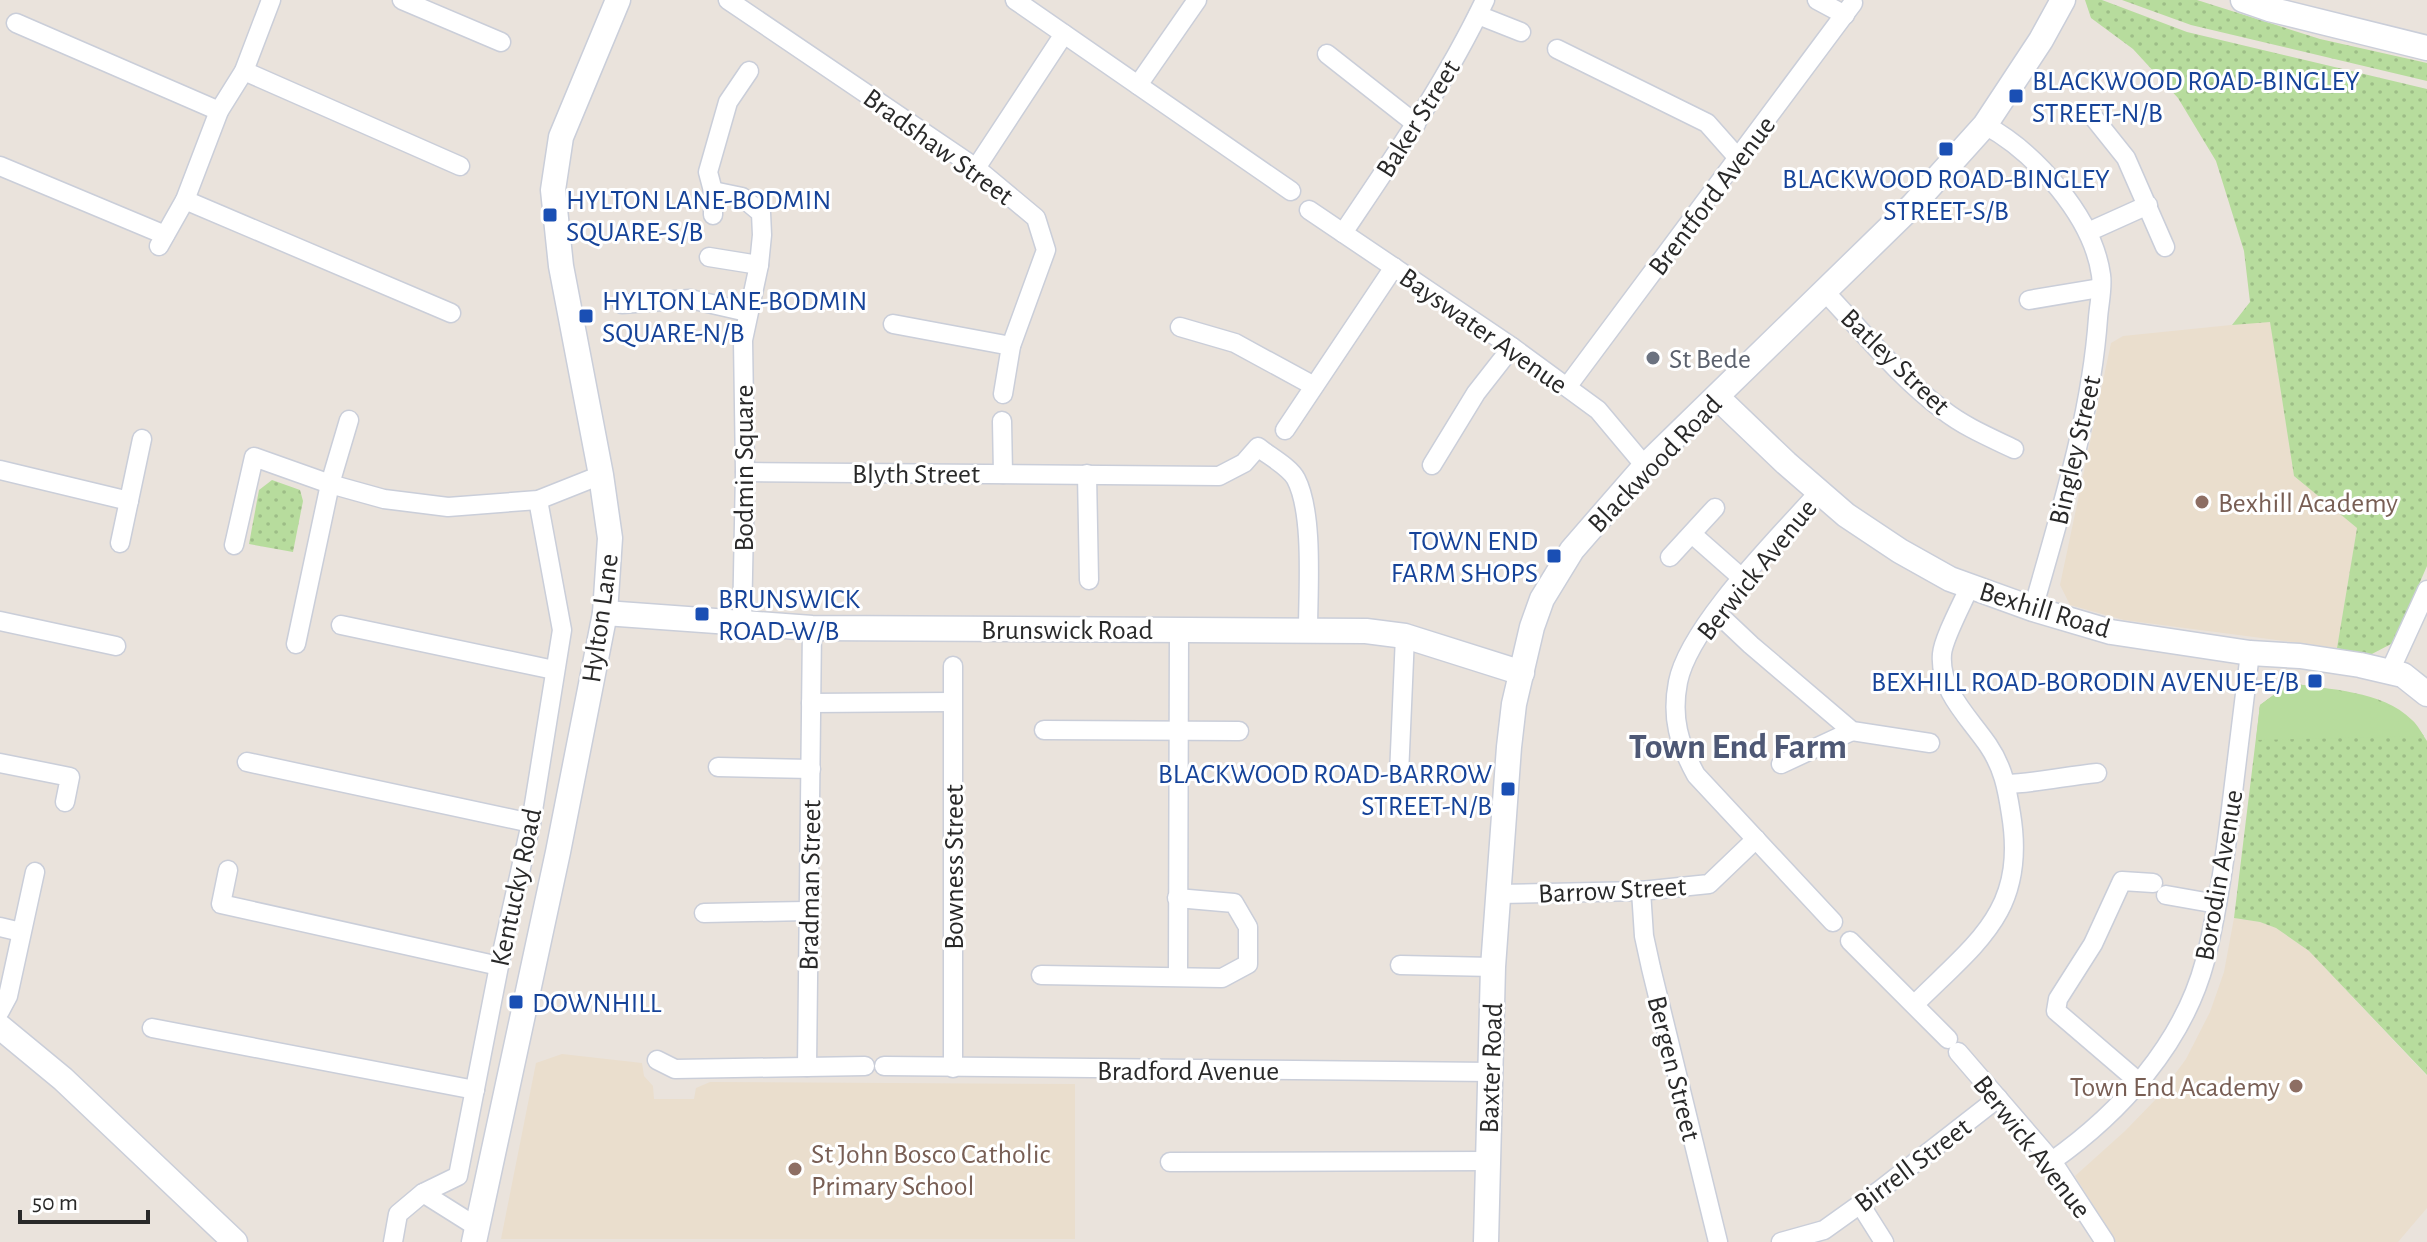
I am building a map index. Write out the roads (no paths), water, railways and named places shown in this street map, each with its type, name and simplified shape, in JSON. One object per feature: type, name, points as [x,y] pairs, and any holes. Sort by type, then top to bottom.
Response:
[{"type":"street","points":[[0,166],[162,240],[185,200],[219,111],[244,71],[271,0]]},
{"type":"street","points":[[402,0],[501,42]]},
{"type":"street","name":"Hylton Lane","points":[[476,1234],[558,852],[605,613],[610,538],[561,266],[553,190],[561,137],[618,0]]},
{"type":"street","name":"Bradshaw Street","points":[[728,0],[765,36],[976,168],[1036,218],[1046,250],[1011,346],[1003,394]]},
{"type":"street","points":[[1015,0],[1291,191]]},
{"type":"street","points":[[1138,85],[1197,0]]},
{"type":"street","name":"Brentford Avenue","points":[[1567,387],[1849,9],[1817,0]]},
{"type":"street","name":"Blackwood Road","points":[[1498,894],[1514,704],[1532,627],[1542,599],[1572,550],[1645,466],[1937,180],[1985,125],[2041,40],[2063,0]]},
{"type":"street","points":[[2243,0],[2427,48]]},
{"type":"street","points":[[1482,7],[1521,32]]},
{"type":"street","name":"Baker Street","points":[[1343,233],[1416,124],[1482,7]]},
{"type":"street","points":[[16,23],[219,111]]},
{"type":"street","points":[[976,168],[1064,34]]},
{"type":"street","points":[[1557,49],[1707,123],[1738,158]]},
{"type":"street","points":[[1327,54],[1416,124]]},
{"type":"street","points":[[244,71],[460,166]]},
{"type":"street","points":[[713,215],[713,191],[708,172],[717,136],[728,102],[749,71]]},
{"type":"street","points":[[2090,113],[2126,158],[2165,247]]},
{"type":"street","name":"Bingley Street","points":[[1985,125],[2008,137],[2039,165],[2088,232],[2102,276],[2095,360],[2083,425],[2063,463],[2033,609]]},
{"type":"street","name":"Bodmin Square","points":[[713,191],[742,197],[761,213],[759,265],[743,340],[745,472],[742,625]]},
{"type":"street","points":[[185,200],[451,313]]},
{"type":"street","points":[[2088,232],[2148,205]]},
{"type":"street","name":"Bayswater Avenue","points":[[1309,210],[1512,347],[1598,410],[1645,466]]},
{"type":"street","points":[[709,257],[759,265]]},
{"type":"street","points":[[1285,430],[1394,267]]},
{"type":"street","points":[[2029,300],[2100,288]]},
{"type":"street","name":"Batley Street","points":[[1825,292],[1908,380],[1943,410],[1973,430],[2014,449]]},
{"type":"street","points":[[622,304],[690,299],[747,312]]},
{"type":"street","points":[[893,324],[1011,346]]},
{"type":"street","points":[[1180,327],[1235,343],[1314,386]]},
{"type":"street","points":[[1432,465],[1476,393],[1512,347]]},
{"type":"street","name":"Bexhill Road","points":[[1717,397],[1846,515],[1950,579],[2033,609],[2111,632],[2390,671],[2403,675],[2427,694]]},
{"type":"street","points":[[296,644],[330,484],[349,420]]},
{"type":"street","points":[[1002,421],[1003,474]]},
{"type":"street","points":[[120,543],[142,439]]},
{"type":"street","name":"Blyth Street","points":[[745,472],[1219,476],[1244,463],[1258,447],[1295,477],[1307,534],[1308,630]]},
{"type":"street","points":[[234,545],[254,457],[384,499],[448,507],[538,500],[601,475]]},
{"type":"street","points":[[0,470],[129,501]]},
{"type":"street","points":[[1087,474],[1089,580]]},
{"type":"street","name":"Berwick Avenue","points":[[1819,492],[1700,632],[1678,681],[1677,725],[1682,749],[1696,775],[1833,922]]},
{"type":"street","name":"Kentucky Road","points":[[393,1242],[398,1214],[423,1193],[458,1176],[531,823],[562,630],[538,500]]},
{"type":"street","points":[[1670,557],[1715,508]]},
{"type":"street","points":[[1692,534],[1743,579]]},
{"type":"street","points":[[1915,1004],[1993,924],[2008,894],[2014,868],[2015,839],[2005,775],[1988,744],[1962,712],[1946,682],[1942,653],[1970,586]]},
{"type":"street","points":[[2390,671],[2427,590]]},
{"type":"street","points":[[1716,612],[1852,731],[1930,743]]},
{"type":"street","name":"Brunswick Road","points":[[605,613],[812,628],[1366,631],[1405,636],[1522,673]]},
{"type":"street","points":[[0,621],[116,646]]},
{"type":"street","points":[[341,625],[554,670]]},
{"type":"street","name":"Bradman Street","points":[[807,1067],[812,628]]},
{"type":"street","points":[[1178,976],[1179,629]]},
{"type":"street","points":[[1399,775],[1405,636]]},
{"type":"street","name":"Borodin Avenue","points":[[2052,1161],[2105,1119],[2140,1083],[2186,1009],[2204,964],[2217,904],[2250,653]]},
{"type":"street","name":"Bowness Street","points":[[953,666],[953,1068]]},
{"type":"street","points":[[811,703],[952,702]]},
{"type":"street","points":[[1044,730],[1239,731]]},
{"type":"street","points":[[1781,764],[1852,731]]},
{"type":"street","points":[[247,762],[531,823]]},
{"type":"street","points":[[0,763],[70,777],[65,802]]},
{"type":"street","points":[[718,767],[811,769]]},
{"type":"street","points":[[2006,784],[2097,773]]},
{"type":"street","name":"Barrow Street","points":[[1498,894],[1641,891],[1709,884],[1756,839]]},
{"type":"street","points":[[228,870],[221,904],[499,966]]},
{"type":"street","points":[[0,1011],[8,996],[35,872]]},
{"type":"street","points":[[2140,1083],[2056,1011],[2058,999],[2093,944],[2122,881],[2217,904]]},
{"type":"street","name":"Bergen Street","points":[[1641,891],[1648,958],[1718,1242]]},
{"type":"street","name":"Baxter Road","points":[[1486,1242],[1493,967],[1498,894]]},
{"type":"street","points":[[1041,975],[1222,978],[1248,964],[1248,927],[1234,903],[1177,898]]},
{"type":"street","points":[[704,913],[807,911]]},
{"type":"street","points":[[0,927],[21,932]]},
{"type":"street","name":"Berwick Avenue","points":[[1850,941],[1915,1004],[2052,1161],[2105,1242]]},
{"type":"street","points":[[1400,965],[1493,967]]},
{"type":"street","points":[[0,1027],[63,1079],[235,1242]]},
{"type":"street","points":[[152,1028],[475,1090]]},
{"type":"street","points":[[657,1060],[675,1069],[865,1066]]},
{"type":"street","name":"Bradford Avenue","points":[[884,1066],[1492,1072]]},
{"type":"street","name":"Birrell Street","points":[[1781,1242],[1824,1230],[1998,1098]]},
{"type":"street","points":[[1170,1162],[1488,1161]]},
{"type":"street","points":[[423,1193],[476,1234]]},
{"type":"street","points":[[1860,1204],[1884,1242]]},
{"type":"place","name":"BLACKWOOD ROAD-BINGLEY STREET-N/B","points":[[2016,96]]},
{"type":"place","name":"BLACKWOOD ROAD-BINGLEY STREET-S/B","points":[[1946,149]]},
{"type":"place","name":"HYLTON LANE-BODMIN SQUARE-S/B","points":[[550,215]]},
{"type":"place","name":"HYLTON LANE-BODMIN SQUARE-N/B","points":[[586,316]]},
{"type":"place","name":"St Bede","points":[[1653,358]]},
{"type":"place","name":"Bexhill Academy","points":[[2202,502]]},
{"type":"place","name":"TOWN END FARM SHOPS","points":[[1554,556]]},
{"type":"place","name":"BRUNSWICK ROAD-W/B","points":[[702,614]]},
{"type":"place","name":"BEXHILL ROAD-BORODIN AVENUE-E/B","points":[[2315,681]]},
{"type":"place","name":"BLACKWOOD ROAD-BARROW STREET-N/B","points":[[1508,789]]},
{"type":"place","name":"DOWNHILL","points":[[516,1002]]},
{"type":"place","name":"Town End Academy","points":[[2296,1086]]},
{"type":"place","name":"St John Bosco Catholic Primary School","points":[[795,1169]]},
{"type":"district","name":"Town End Farm","points":[[1738,745]]}]
